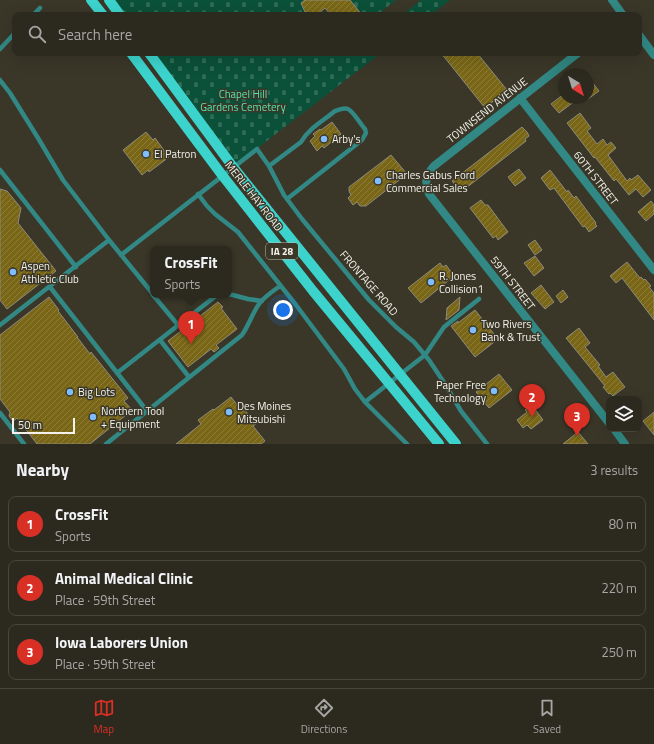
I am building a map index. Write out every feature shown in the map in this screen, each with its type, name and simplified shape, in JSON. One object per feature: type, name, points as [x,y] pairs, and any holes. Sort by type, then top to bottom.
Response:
[{"type":"main road","points":[[91,0],[100,12]]},
{"type":"main road","points":[[109,0],[118,12]]},
{"type":"main road","name":"MERLE HAY ROAD","points":[[133,56],[456,444]]},
{"type":"main road","name":"MERLE HAY ROAD","points":[[151,56],[228,171],[313,292],[390,383],[439,444]]},
{"type":"street","points":[[612,0],[621,12]]},
{"type":"street","points":[[642,39],[654,54]]},
{"type":"street","name":"TOWNSEND AVENUE","points":[[429,194],[426,188],[426,179],[434,166],[574,56]]},
{"type":"street","name":"60TH STREET","points":[[520,98],[654,270]]},
{"type":"street","name":"59TH STREET","points":[[429,194],[606,419]]},
{"type":"street","points":[[616,432],[626,444]]},
{"type":"lane","points":[[36,12],[40,8]]},
{"type":"lane","points":[[0,49],[12,36]]},
{"type":"lane","points":[[0,80],[10,93],[63,180],[150,291]]},
{"type":"lane","points":[[269,166],[301,142],[310,131],[339,109],[344,108],[349,110],[365,129],[366,133],[362,140],[287,199]]},
{"type":"lane","name":"FRONTAGE ROAD","points":[[228,171],[257,149],[269,166],[287,199],[302,219],[369,300],[396,327],[414,342],[425,355],[462,411],[487,444]]},
{"type":"lane","points":[[0,170],[76,267]]},
{"type":"lane","points":[[121,255],[228,171]]},
{"type":"lane","points":[[198,194],[211,210],[238,232],[344,369],[365,402],[407,444]]},
{"type":"lane","points":[[0,326],[109,240]]},
{"type":"lane","points":[[106,444],[242,335],[258,306],[280,286]]},
{"type":"lane","points":[[50,287],[147,411]]},
{"type":"lane","points":[[232,295],[262,301]]},
{"type":"lane","points":[[156,298],[178,325]]},
{"type":"lane","points":[[118,373],[213,298]]},
{"type":"lane","points":[[365,402],[425,355],[444,326],[479,299]]},
{"type":"lane","points":[[160,340],[189,377]]},
{"type":"lane","points":[[0,413],[24,444]]},
{"type":"green space","points":[[109,0],[305,0],[301,3],[305,12],[118,12]]},
{"type":"green space","points":[[350,0],[396,0],[381,12],[360,12]]},
{"type":"green space","points":[[421,0],[450,0],[435,12],[406,12]]},
{"type":"green space","name":"Chapel Hill Gardens Cemetery","points":[[151,56],[377,56],[233,167]]},
{"type":"building","points":[[305,0],[350,0],[360,12],[328,12],[325,8],[320,12],[305,12],[301,3]]},
{"type":"building","points":[[443,56],[479,56],[507,90],[485,108]]},
{"type":"building","points":[[594,85],[599,91],[594,95]]},
{"type":"building","points":[[558,99],[558,104],[571,104],[559,113],[551,104]]},
{"type":"building","points":[[580,113],[591,128],[587,131],[597,144],[603,139],[607,145],[611,142],[616,148],[608,155],[627,181],[638,175],[651,190],[643,197],[636,189],[629,195],[616,179],[614,181],[567,123]]},
{"type":"building","name":"Arby's","points":[[332,122],[341,134],[324,148],[322,146],[317,151],[310,141],[315,136],[313,134]]},
{"type":"building","points":[[522,127],[529,136],[525,139],[526,141],[461,192],[452,181]]},
{"type":"building","name":"El Patron","points":[[146,132],[153,140],[155,138],[169,157],[149,172],[148,170],[142,175],[123,150]]},
{"type":"building","name":"Charles Gabus Ford Commercial Sales","points":[[391,155],[407,174],[366,206],[360,206],[357,202],[353,205],[348,198],[351,195],[349,187]]},
{"type":"building","points":[[519,169],[526,178],[515,186],[508,177]]},
{"type":"building","points":[[550,170],[567,192],[568,190],[574,198],[576,196],[596,223],[595,224],[597,226],[589,232],[585,226],[583,227],[554,188],[550,190],[541,178]]},
{"type":"building","points":[[0,189],[7,191],[21,208],[18,223],[56,271],[7,309],[0,300]]},
{"type":"building","points":[[481,200],[485,205],[488,205],[508,232],[498,240],[496,236],[493,238],[470,208]]},
{"type":"building","points":[[651,201],[654,205],[654,214],[646,221],[638,212]]},
{"type":"building","points":[[535,240],[542,250],[535,255],[528,245]]},
{"type":"building","points":[[535,256],[544,268],[534,276],[524,263]]},
{"type":"building","points":[[627,262],[640,278],[645,279],[651,286],[649,287],[654,293],[654,320],[622,278],[616,283],[610,276]]},
{"type":"building","name":"R. Jones Collision1","points":[[440,263],[443,267],[446,265],[454,276],[421,303],[408,288]]},
{"type":"building","points":[[541,285],[554,302],[545,309],[531,293]]},
{"type":"building","points":[[563,290],[568,297],[561,303],[556,296]]},
{"type":"building","points":[[49,297],[90,354],[91,352],[128,398],[124,401],[133,411],[90,444],[37,444],[17,418],[13,421],[9,416],[10,412],[0,399],[0,335]]},
{"type":"building","points":[[460,297],[459,310],[446,320],[447,308]]},
{"type":"building","points":[[218,302],[223,307],[221,308],[237,329],[216,345],[219,348],[214,352],[211,349],[188,367],[168,341]]},
{"type":"building","name":"Two Rivers Bank & Trust","points":[[475,310],[498,339],[475,357],[451,326],[458,321],[458,323]]},
{"type":"building","points":[[579,328],[590,343],[585,347],[600,365],[598,366],[606,377],[613,372],[625,387],[613,396],[610,393],[609,394],[603,387],[605,386],[566,338]]},
{"type":"building","name":"Paper Free Technology","points":[[499,374],[512,390],[489,408],[476,392]]},
{"type":"building","points":[[231,397],[242,411],[244,409],[256,424],[253,426],[265,441],[261,444],[176,444],[201,424],[198,420]]},
{"type":"building","points":[[532,405],[543,420],[531,429],[527,425],[523,428],[517,420],[527,412],[525,410]]},
{"type":"building","points":[[654,412],[654,435],[643,421]]},
{"type":"building","points":[[578,432],[588,444],[563,444]]},
{"type":"place","name":"Arby's","points":[[324,139]]},
{"type":"place","name":"El Patron","points":[[146,154]]},
{"type":"place","name":"Charles Gabus Ford Commercial Sales","points":[[378,181]]},
{"type":"place","name":"Aspen Athletic Club","points":[[13,272]]},
{"type":"place","name":"R. Jones Collision1","points":[[431,282]]},
{"type":"place","name":"Two Rivers Bank & Trust","points":[[473,330]]},
{"type":"place","name":"CrossFit","points":[[191,344]]},
{"type":"place","name":"Paper Free Technology","points":[[494,391]]},
{"type":"place","name":"Big Lots","points":[[70,392]]},
{"type":"place","name":"Des Moines Mitsubishi","points":[[229,412]]},
{"type":"place","name":"Northern Tool + Equipment","points":[[93,417]]},
{"type":"place","name":"Animal Medical Clinic","points":[[532,417]]},
{"type":"place","name":"Iowa Laborers Union","points":[[577,436]]}]
